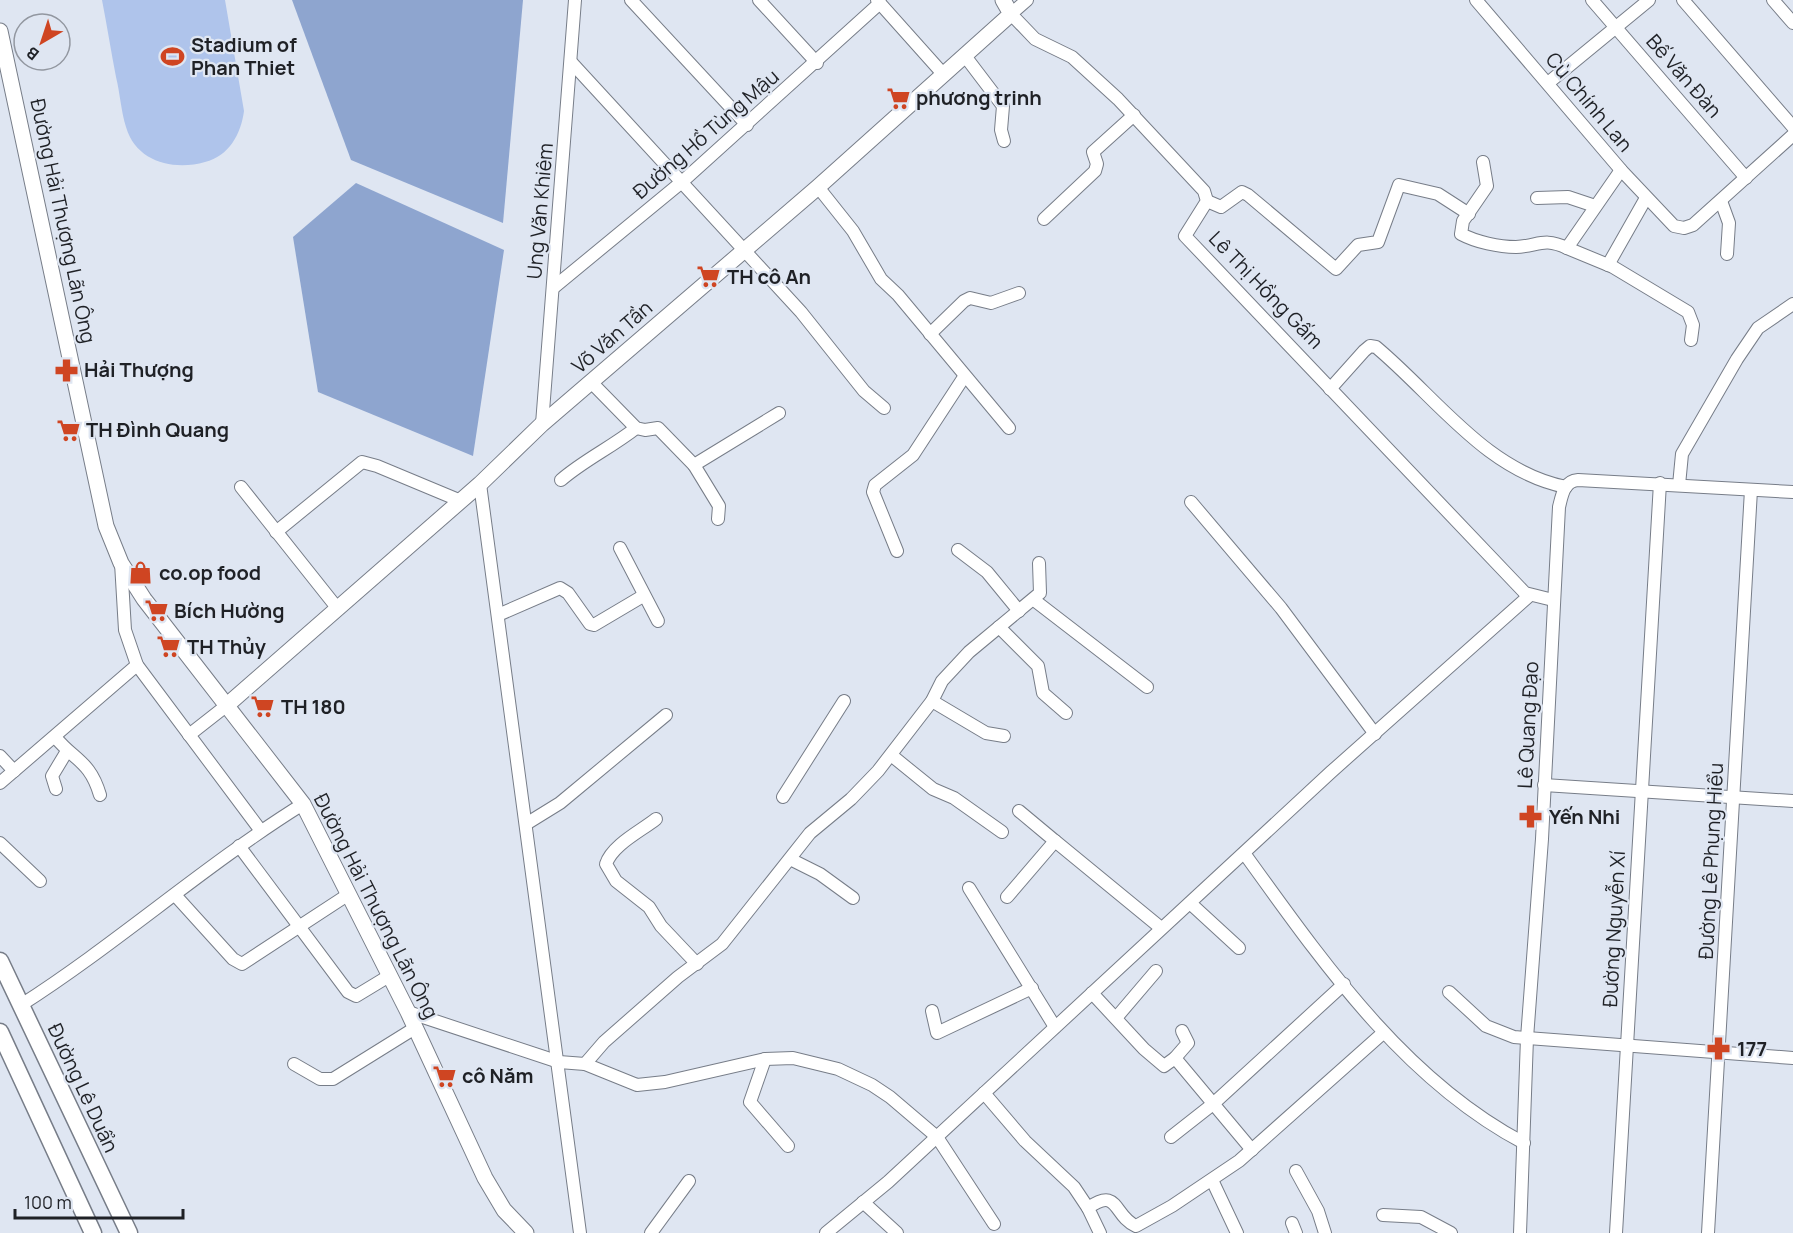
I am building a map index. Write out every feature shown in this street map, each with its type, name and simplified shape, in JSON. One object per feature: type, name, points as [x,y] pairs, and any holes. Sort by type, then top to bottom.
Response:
[{"type":"main road","name":"Đường Lê Duẩn","points":[[0,961],[129,1233]]},
{"type":"main road","points":[[0,1032],[93,1233]]},
{"type":"street","name":"Ung Văn Khiêm","points":[[542,424],[572,62],[575,0]]},
{"type":"street","points":[[631,0],[747,125]]},
{"type":"street","points":[[759,0],[817,63]]},
{"type":"street","name":"Lê Thị Hồng Gấm","points":[[1003,0],[1011,14],[1035,39],[1072,57],[1134,116],[1201,187],[1207,201],[1185,236],[1529,596]]},
{"type":"street","name":"Võ Văn Tần","points":[[226,706],[480,484],[542,424],[745,251],[1027,0]]},
{"type":"street","name":"Cù Chính Lan","points":[[1476,0],[1621,170],[1674,226],[1684,228],[1693,225],[1721,201]]},
{"type":"street","name":"Bế Văn Đàn","points":[[1592,0],[1746,178]]},
{"type":"street","points":[[1548,83],[1649,0]]},
{"type":"street","points":[[1683,0],[1793,127]]},
{"type":"street","points":[[1773,0],[1793,22]]},
{"type":"street","points":[[878,2],[944,75]]},
{"type":"street","name":"Đường Hồ Tùng Mậu","points":[[554,288],[747,125],[817,63],[878,2]]},
{"type":"street","name":"Đường Hải Thượng Lãn Ông","points":[[0,31],[106,526],[121,563],[166,629],[303,804],[408,1012],[485,1178],[504,1210],[526,1233]]},
{"type":"street","points":[[965,56],[1003,106],[1001,130],[1004,141]]},
{"type":"street","points":[[572,62],[801,312],[864,391],[884,408]]},
{"type":"street","points":[[1044,219],[1095,171],[1097,164],[1093,152],[1134,116]]},
{"type":"street","points":[[1727,254],[1729,223],[1721,201],[1791,138]]},
{"type":"street","points":[[1483,162],[1487,186],[1460,227],[1461,234],[1469,238],[1515,247],[1549,241],[1608,265],[1688,312],[1693,325],[1691,340]]},
{"type":"street","points":[[1567,248],[1621,170]]},
{"type":"street","points":[[1207,201],[1221,207],[1242,192],[1248,195],[1336,269],[1358,244],[1378,242],[1399,185],[1438,194],[1469,214]]},
{"type":"street","points":[[818,187],[854,231],[881,279],[1009,428]]},
{"type":"street","points":[[1537,198],[1568,196],[1595,206]]},
{"type":"street","points":[[1608,265],[1646,198]]},
{"type":"street","points":[[930,334],[970,298],[992,303],[1018,293]]},
{"type":"street","points":[[1679,484],[1682,454],[1733,366],[1758,328],[1793,304]]},
{"type":"street","points":[[1330,389],[1364,351],[1370,346],[1376,347],[1485,449],[1541,482],[1566,487],[1573,480],[1578,480],[1793,492]]},
{"type":"street","points":[[897,551],[873,492],[874,484],[913,455],[964,377]]},
{"type":"street","points":[[591,382],[636,428],[645,430],[658,428],[694,465],[719,506],[718,519]]},
{"type":"street","points":[[694,465],[779,413]]},
{"type":"street","points":[[561,480],[577,466],[617,443],[636,428]]},
{"type":"street","points":[[276,532],[362,462],[377,466],[460,501]]},
{"type":"street","name":"Đường Nguyễn Xí","points":[[1616,1233],[1660,483]]},
{"type":"street","points":[[480,484],[559,1062],[580,1233]]},
{"type":"street","points":[[241,487],[338,609]]},
{"type":"street","name":"Lê Quang Đạo","points":[[1520,1233],[1527,1038],[1544,785],[1553,600],[1559,507],[1566,487]]},
{"type":"street","name":"Đường Lê Phụng Hiểu","points":[[1708,1233],[1751,490]]},
{"type":"street","points":[[1191,502],[1281,608],[1375,734]]},
{"type":"street","points":[[620,548],[658,621]]},
{"type":"street","points":[[958,550],[994,580],[1019,611]]},
{"type":"street","points":[[121,563],[125,630],[137,665],[261,831]]},
{"type":"street","points":[[585,1064],[604,1042],[722,944],[792,860],[810,833],[865,787],[932,701],[942,681],[969,652],[1040,593],[1039,563]]},
{"type":"street","points":[[498,615],[560,588],[568,593],[590,624],[594,625],[644,596]]},
{"type":"street","points":[[826,1233],[937,1137],[1161,928],[1529,596],[1553,600]]},
{"type":"street","points":[[1034,600],[1147,687]]},
{"type":"street","points":[[999,627],[1038,666],[1042,693],[1066,713]]},
{"type":"street","points":[[0,783],[137,665]]},
{"type":"street","points":[[783,797],[844,701]]},
{"type":"street","points":[[932,701],[986,733],[1004,736]]},
{"type":"street","points":[[189,735],[226,706]]},
{"type":"street","points":[[526,824],[560,803],[666,715]]},
{"type":"street","points":[[55,737],[67,751],[90,769],[100,795]]},
{"type":"street","points":[[56,789],[52,776],[67,751]]},
{"type":"street","points":[[891,754],[933,789],[954,798],[1002,832]]},
{"type":"street","points":[[0,756],[14,771]]},
{"type":"street","points":[[1544,785],[1793,801]]},
{"type":"street","points":[[21,1005],[80,968],[239,846],[303,804]]},
{"type":"street","points":[[1019,811],[1161,928]]},
{"type":"street","points":[[656,819],[608,857],[606,864],[616,881],[649,907],[661,927],[697,964]]},
{"type":"street","points":[[1007,897],[1055,841]]},
{"type":"street","points":[[0,843],[40,881]]},
{"type":"street","points":[[239,846],[352,994],[361,994],[389,976]]},
{"type":"street","points":[[1244,853],[1306,937],[1383,1033],[1473,1111],[1524,1143]]},
{"type":"street","points":[[792,860],[820,874],[853,898]]},
{"type":"street","points":[[969,888],[1055,1027]]},
{"type":"street","points":[[175,895],[233,959],[242,964],[349,894]]},
{"type":"street","points":[[1190,903],[1239,948]]},
{"type":"street","points":[[1116,1018],[1156,971]]},
{"type":"street","points":[[1171,1137],[1212,1104],[1344,984]]},
{"type":"street","points":[[932,1011],[938,1034],[1032,988]]},
{"type":"street","points":[[1449,992],[1486,1026],[1500,1033],[1527,1038],[1626,1047],[1793,1058]]},
{"type":"street","points":[[1092,993],[1164,1066],[1188,1043],[1182,1031]]},
{"type":"street","points":[[408,1012],[559,1062],[585,1064],[631,1083],[645,1085],[765,1059],[801,1059],[847,1072],[890,1097],[937,1137],[994,1224]]},
{"type":"street","points":[[294,1064],[320,1079],[333,1078],[415,1028]]},
{"type":"street","points":[[1088,1208],[1100,1200],[1108,1200],[1136,1226],[1212,1180],[1252,1150],[1383,1033]]},
{"type":"street","points":[[1174,1058],[1252,1150]]},
{"type":"street","points":[[765,1059],[750,1102],[788,1146]]},
{"type":"street","points":[[984,1093],[1025,1141],[1074,1187],[1088,1208],[1100,1233]]},
{"type":"street","points":[[1296,1171],[1318,1211],[1325,1233]]},
{"type":"street","points":[[1212,1180],[1237,1233]]},
{"type":"street","points":[[651,1233],[689,1181]]},
{"type":"street","points":[[863,1202],[897,1233]]},
{"type":"street","points":[[1383,1215],[1421,1217],[1451,1233]]},
{"type":"shaded area","name":"Stadium of Phan Thiet","points":[[102,0],[225,0],[244,111],[237,136],[221,155],[193,165],[169,164],[147,156],[131,139],[124,121]]},
{"type":"shaded area","points":[[292,0],[523,0],[503,223],[351,160]]},
{"type":"shaded area","points":[[356,183],[504,250],[473,456],[318,392],[293,237]]},
{"type":"place","name":"Stadium of Phan Thiet","points":[[173,56]]},
{"type":"place","name":"phương trinh","points":[[898,98]]},
{"type":"place","name":"TH cô An","points":[[709,277]]},
{"type":"place","name":"Hải Thượng","points":[[66,370]]},
{"type":"place","name":"TH Đình Quang","points":[[68,430]]},
{"type":"place","name":"co.op food","points":[[141,573]]},
{"type":"place","name":"Bích Hường","points":[[156,611]]},
{"type":"place","name":"TH Thủy","points":[[169,647]]},
{"type":"place","name":"TH 180","points":[[263,707]]},
{"type":"place","name":"Yến Nhi","points":[[1531,817]]},
{"type":"place","name":"177","points":[[1719,1049]]},
{"type":"place","name":"cô Năm","points":[[444,1076]]}]
